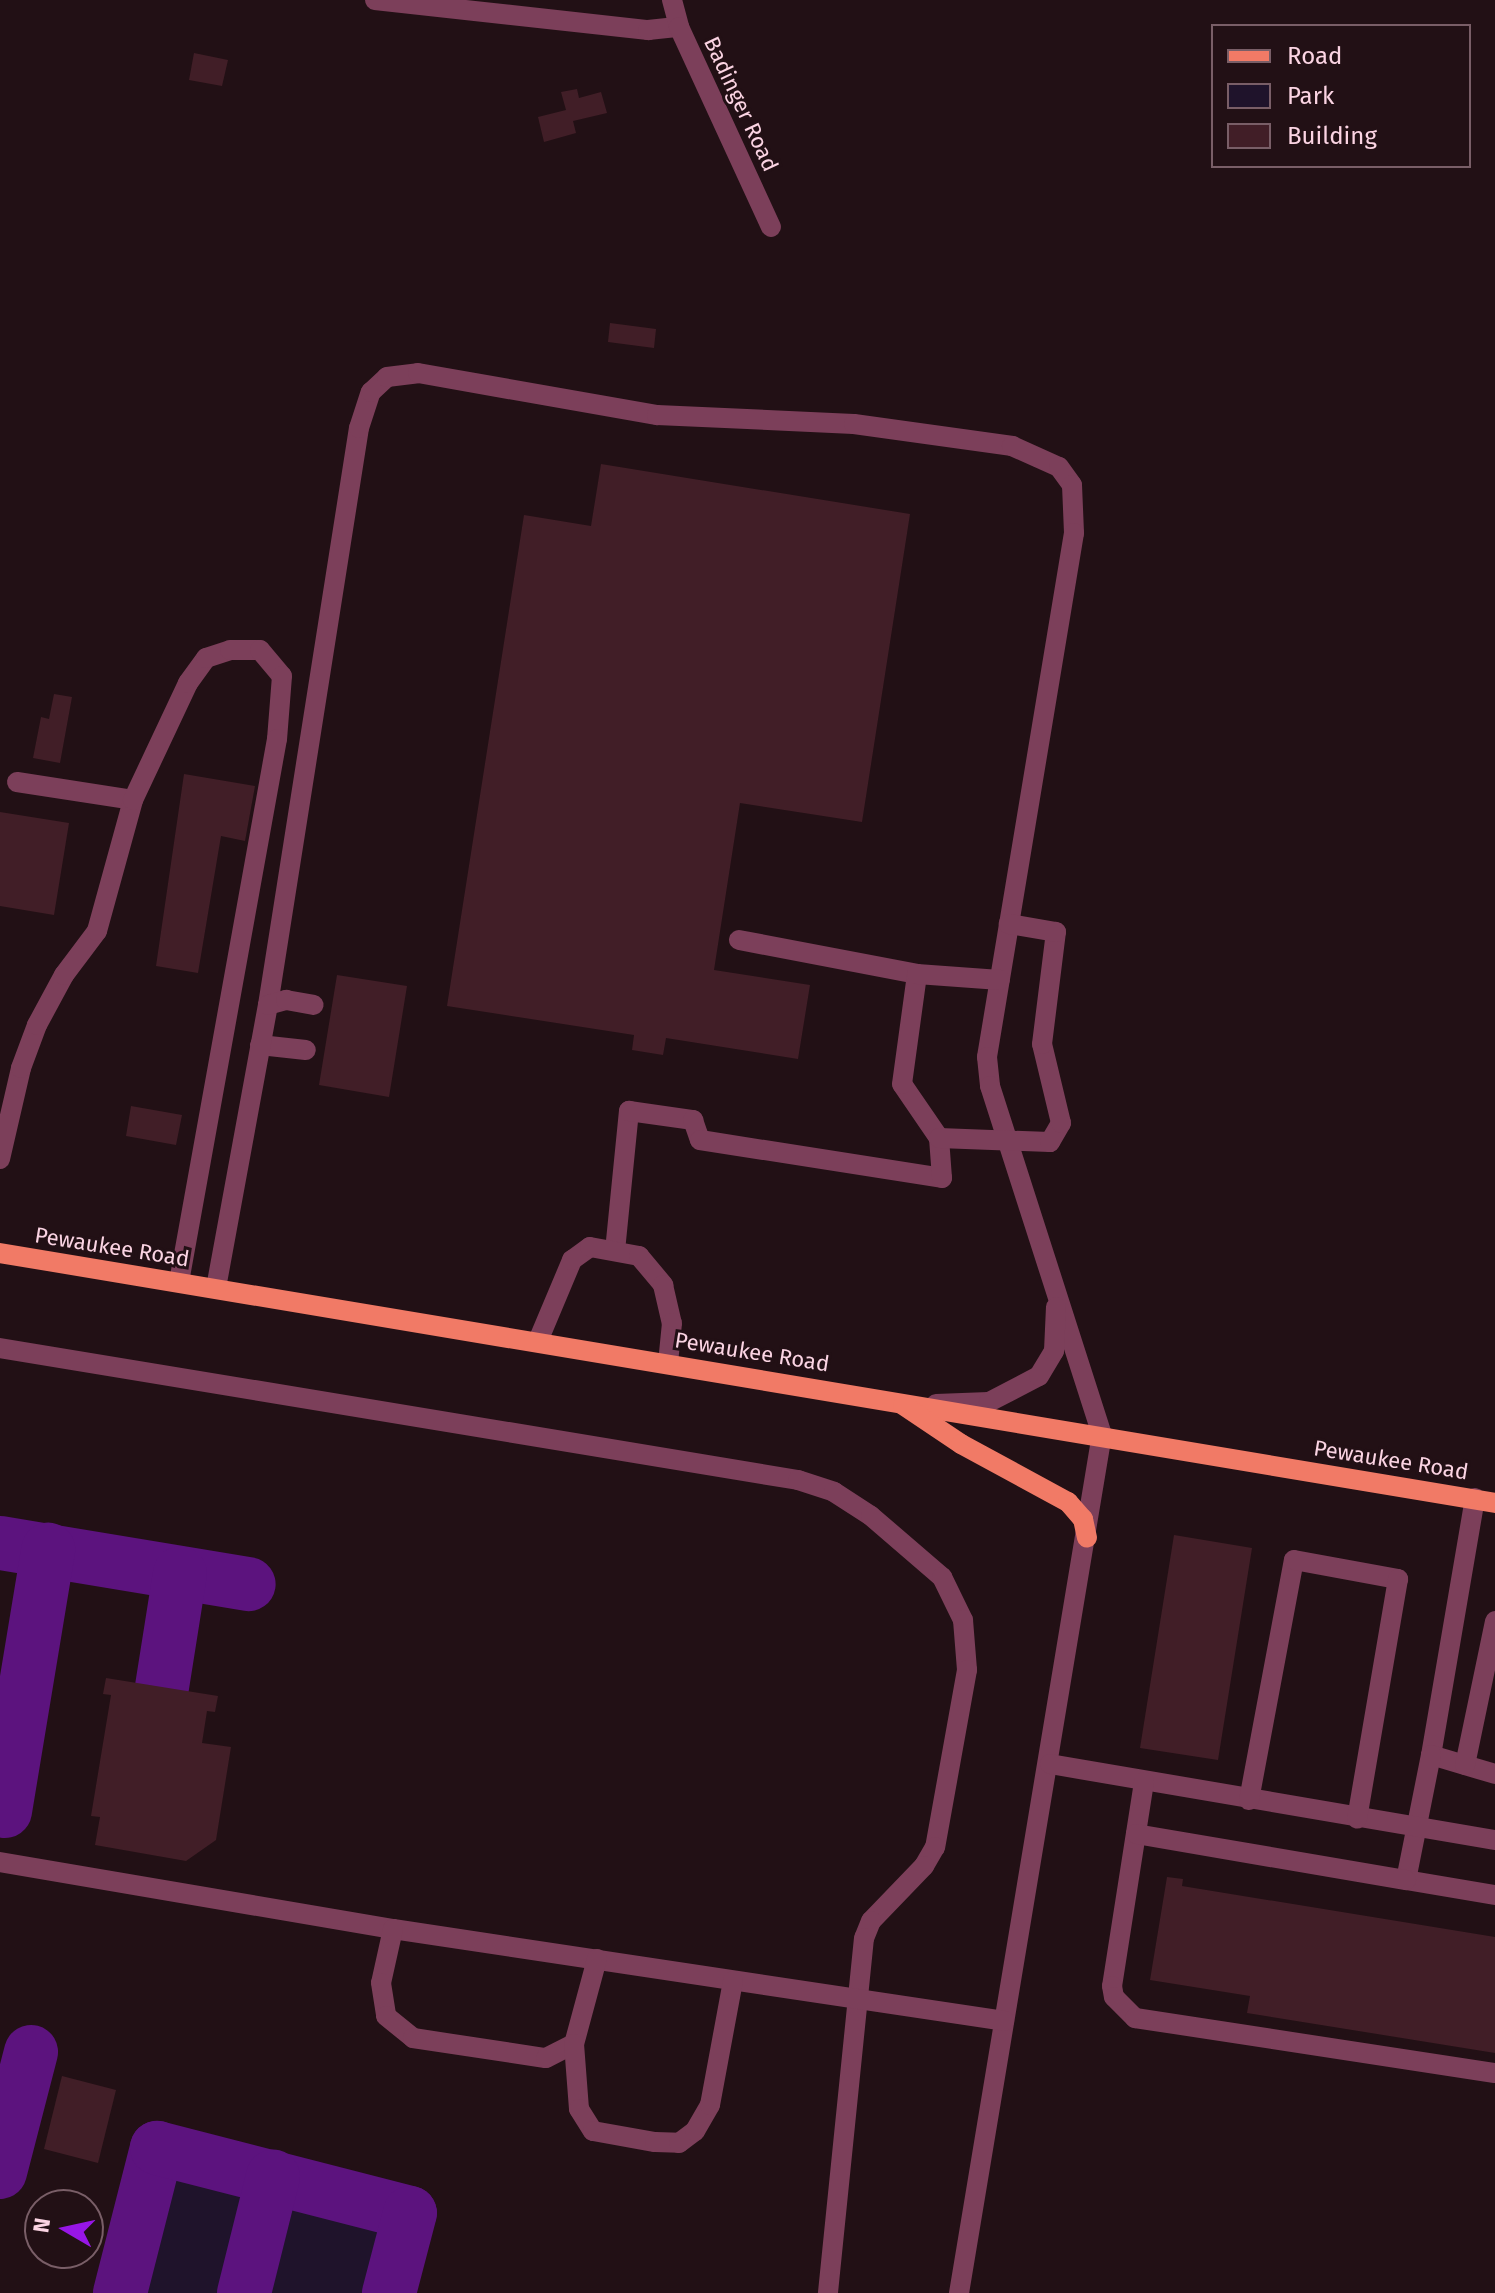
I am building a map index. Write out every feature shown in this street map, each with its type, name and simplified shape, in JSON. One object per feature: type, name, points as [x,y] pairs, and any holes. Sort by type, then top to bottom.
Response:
[{"type":"main road","name":"Pewaukee Road","points":[[0,1253],[1485,1500]]},
{"type":"main road","points":[[896,1400],[961,1444],[1068,1502],[1083,1519],[1087,1538]]},
{"type":"street","points":[[375,0],[648,30],[679,27]]},
{"type":"street","name":"Badinger Road","points":[[672,0],[679,27],[771,227]]},
{"type":"street","points":[[216,1288],[268,1005],[359,428],[371,392],[387,377],[418,373],[657,415],[854,424],[1012,446],[1059,467],[1072,485],[1074,533],[987,1057],[990,1086],[1052,1267],[1102,1434],[1050,1764],[959,2293]]},
{"type":"street","points":[[0,1159],[21,1068],[64,975],[97,931],[133,800],[188,683],[206,658],[230,650],[260,650],[282,676],[277,739],[179,1282]]},
{"type":"street","points":[[17,782],[133,800]]},
{"type":"street","points":[[939,1138],[1007,1137],[1050,1142],[1061,1123],[1042,1044],[1056,932],[1009,924]]},
{"type":"street","points":[[739,940],[917,974],[1000,980]]},
{"type":"street","points":[[615,1251],[629,1111],[693,1120],[700,1140],[942,1178],[939,1138],[902,1084],[917,974]]},
{"type":"street","points":[[268,1005],[286,1000],[314,1005]]},
{"type":"street","points":[[260,1045],[306,1050]]},
{"type":"street","points":[[538,1341],[572,1260],[590,1247],[615,1251],[639,1256],[663,1285],[672,1323],[668,1363]]},
{"type":"street","points":[[922,1405],[989,1402],[1039,1376],[1054,1351],[1059,1327],[1052,1267]]},
{"type":"street","points":[[0,1348],[798,1480],[834,1492],[871,1516],[942,1577],[960,1610],[968,1644],[935,1847],[924,1866],[871,1921],[855,1999],[828,2293]]},
{"type":"street","points":[[1406,1880],[1413,1828],[1485,1500]]},
{"type":"street","points":[[1249,1800],[1294,1560],[1324,1565],[1398,1579],[1357,1819]]},
{"type":"street","points":[[1465,1765],[1495,1621]]},
{"type":"street","points":[[1431,1755],[1495,1774]]},
{"type":"street","points":[[1050,1764],[1357,1819],[1495,1840]]},
{"type":"street","points":[[1144,1782],[1112,1986],[1114,1997],[1135,2018],[1495,2073]]},
{"type":"street","points":[[1136,1834],[1495,1895]]},
{"type":"street","points":[[0,1862],[393,1929],[1004,2021]]},
{"type":"street","points":[[393,1929],[381,1983],[386,2016],[413,2038],[546,2058],[574,2044]]},
{"type":"street","points":[[597,1959],[574,2044],[579,2109],[593,2131],[679,2143],[695,2131],[710,2105],[733,1981]]},
{"type":"green space","points":[[176,2167],[242,2182],[250,2188],[253,2206],[231,2293],[132,2293],[160,2178]]},
{"type":"green space","points":[[303,2196],[380,2220],[383,2240],[370,2293],[256,2293],[277,2208]]},
{"type":"building","points":[[194,53],[228,60],[222,86],[189,80]]},
{"type":"building","points":[[577,89],[579,98],[601,92],[607,113],[573,121],[576,133],[544,142],[538,117],[566,110],[561,92]]},
{"type":"building","points":[[610,323],[656,329],[654,348],[608,342]]},
{"type":"building","points":[[601,464],[910,514],[862,822],[740,803],[714,970],[810,985],[798,1059],[666,1038],[663,1055],[632,1050],[634,1035],[447,1006],[524,515],[591,526]]},
{"type":"building","points":[[54,694],[72,697],[60,763],[33,758],[41,717],[49,719]]},
{"type":"building","points":[[184,774],[255,786],[245,841],[221,836],[198,973],[156,966]]},
{"type":"building","points":[[0,812],[69,823],[54,915],[0,906]]},
{"type":"building","points":[[337,975],[407,986],[389,1097],[319,1085]]},
{"type":"building","points":[[131,1106],[182,1115],[176,1145],[126,1136]]},
{"type":"building","points":[[1174,1535],[1252,1548],[1218,1760],[1140,1748]]},
{"type":"building","points":[[106,1678],[218,1696],[215,1712],[207,1711],[202,1743],[231,1747],[216,1840],[186,1861],[95,1845],[100,1817],[91,1816],[111,1695],[103,1694]]},
{"type":"building","points":[[1167,1877],[1183,1879],[1182,1886],[1495,1937],[1495,2053],[1247,2013],[1250,1996],[1150,1980]]},
{"type":"building","points":[[62,2076],[116,2090],[98,2163],[44,2149]]},
{"type":"taxiway","points":[[0,1543],[249,1584]]},
{"type":"taxiway","points":[[5,1811],[48,1550]]},
{"type":"taxiway","points":[[162,1687],[180,1573]]},
{"type":"taxiway","points":[[0,2172],[31,2052]]},
{"type":"taxiway","points":[[120,2293],[157,2148],[410,2213],[389,2293]]},
{"type":"taxiway","points":[[244,2293],[273,2177]]}]
